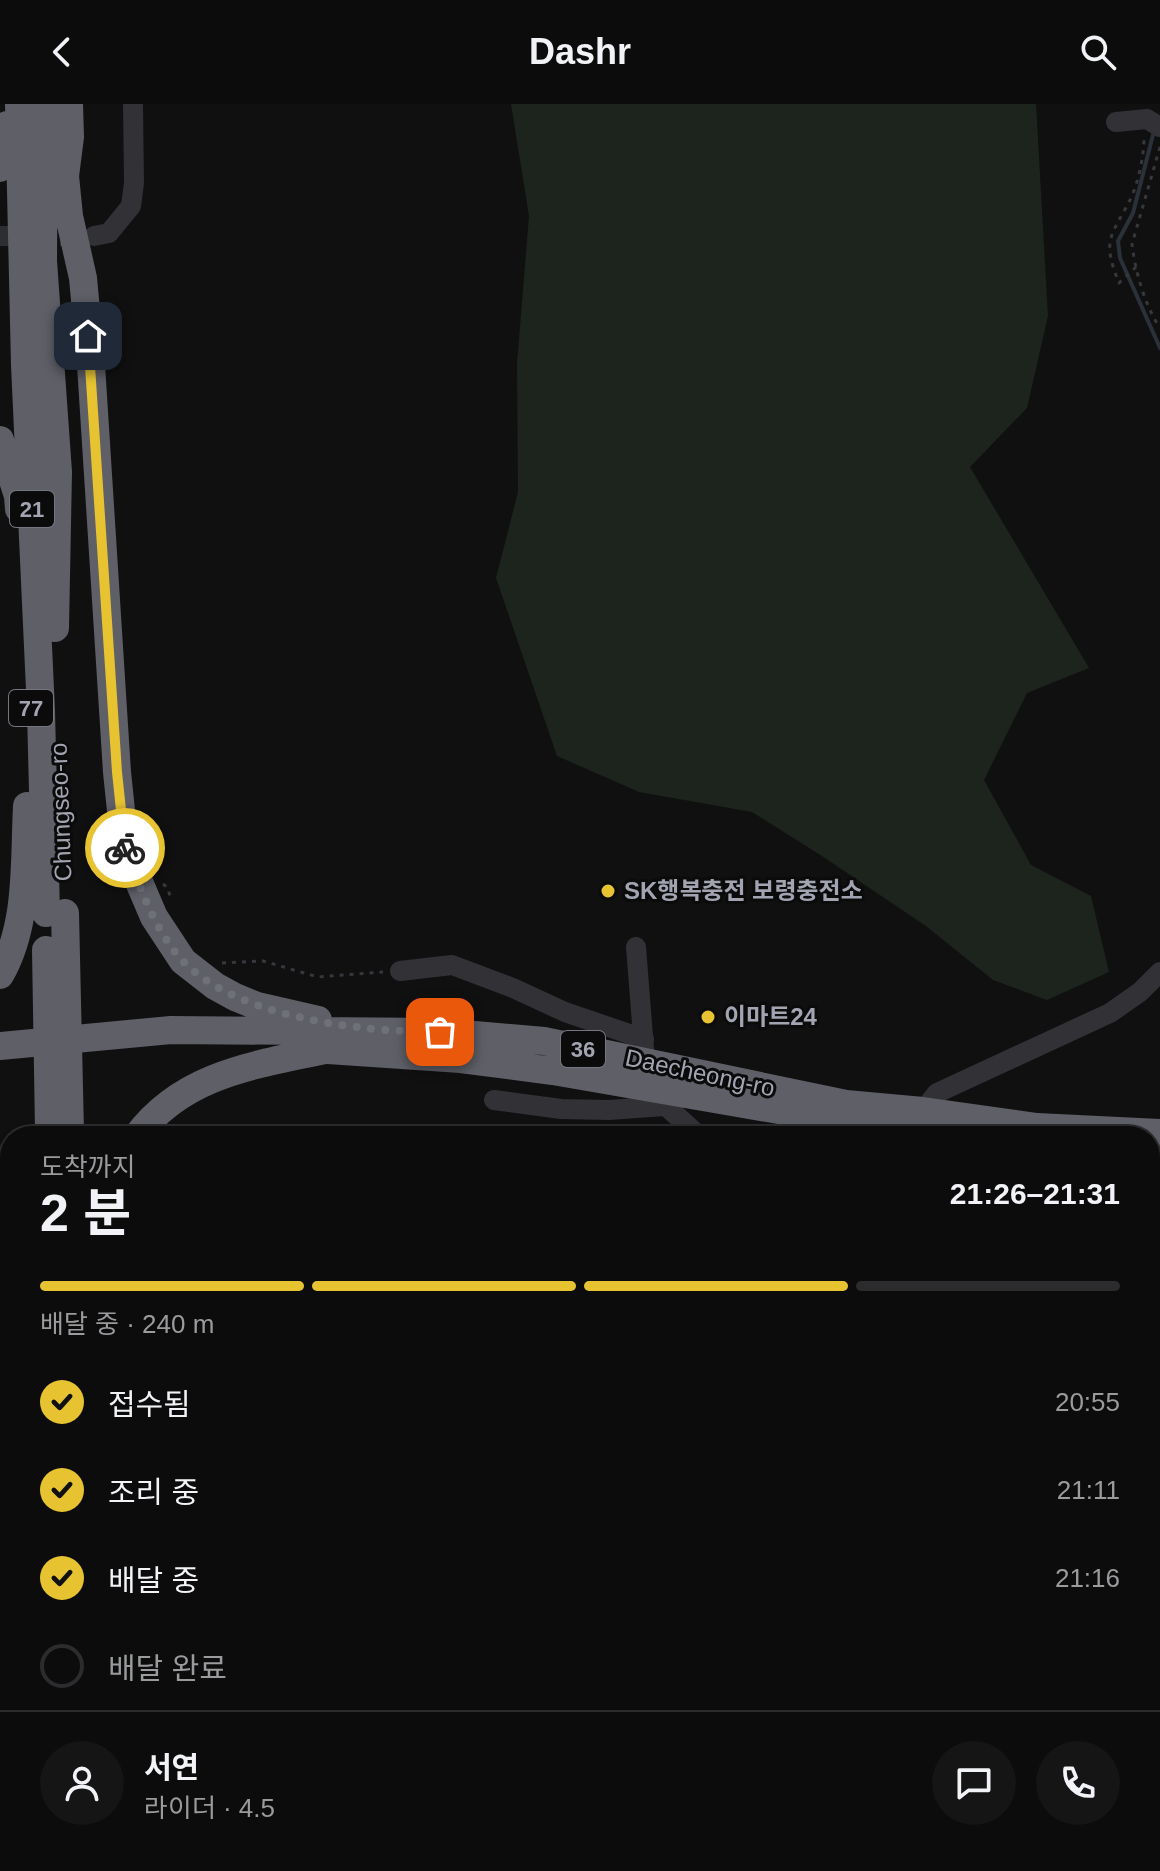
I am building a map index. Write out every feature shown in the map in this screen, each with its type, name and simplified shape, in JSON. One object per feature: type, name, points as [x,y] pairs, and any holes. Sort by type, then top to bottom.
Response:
[{"type":"highway","points":[[0,168],[11,104]]},
{"type":"highway","name":"Chungseo-ro","points":[[19,104],[25,365],[41,711],[55,913]]},
{"type":"highway","name":"Chungseo-ro","points":[[44,104],[43,261],[58,472],[55,913]]},
{"type":"highway","points":[[69,104],[70,137],[65,176],[69,216],[83,278],[91,365],[117,772],[125,849],[154,917],[172,948],[183,961],[215,986],[257,1006],[295,1016],[390,1032]]},
{"type":"highway","name":"77","points":[[0,440],[18,496],[32,694],[21,907],[14,947],[0,975]]},
{"type":"highway","name":"21","points":[[55,913],[60,1126]]},
{"type":"highway","name":"Daecheong-ro","points":[[0,1046],[171,1030],[440,1032],[544,1041],[846,1104],[926,1124]]},
{"type":"highway","name":"Daecheong-ro","points":[[0,1061],[180,1047],[325,1050],[461,1059],[644,1061],[844,1126]]},
{"type":"highway","points":[[146,1126],[172,1099],[208,1079],[232,1070],[325,1050]]},
{"type":"highway","name":"Daecheong-ro","points":[[903,1126],[1000,1126]]},
{"type":"street","points":[[94,236],[109,233],[131,206],[134,183],[133,104]]},
{"type":"street","points":[[1116,122],[1152,123]]},
{"type":"street","points":[[636,947],[644,1061],[664,1106],[687,1126]]},
{"type":"street","points":[[400,971],[452,965],[565,1012],[644,1061]]},
{"type":"street","points":[[926,1124],[937,1093],[1110,1013],[1140,992],[1160,972]]},
{"type":"street","points":[[494,1100],[561,1109],[664,1106]]},
{"type":"path","points":[[1135,269],[1119,283],[1110,260],[1110,235],[1132,197],[1152,123]]},
{"type":"path","points":[[1160,147],[1132,244],[1135,269],[1153,318],[1160,328]]},
{"type":"path","points":[[161,883],[168,888],[172,903]]},
{"type":"path","points":[[219,963],[263,961],[318,977],[400,971]]},
{"type":"shaded area","points":[[511,104],[1036,104],[1048,316],[1027,408],[970,467],[1089,668],[1027,693],[984,780],[1031,865],[1091,896],[1109,972],[1047,1000],[993,980],[926,926],[752,812],[639,792],[557,756],[496,578],[518,492],[517,364],[529,216]]},
{"type":"waterway","points":[[1154,131],[1133,213],[1118,241],[1120,258],[1160,348]]},
{"type":"tunnel","points":[[0,236],[86,236]]},
{"type":"way so far","points":[[125,848],[154,917],[172,948],[196,973],[215,986],[257,1006],[295,1016],[390,1032],[440,1032]]},
{"type":"place","name":"SK행복충전 보령충전소","points":[[608,891]]},
{"type":"place","name":"이마트24","points":[[708,1017]]},
{"type":"route","points":[[88,336],[117,772],[125,848]]}]
